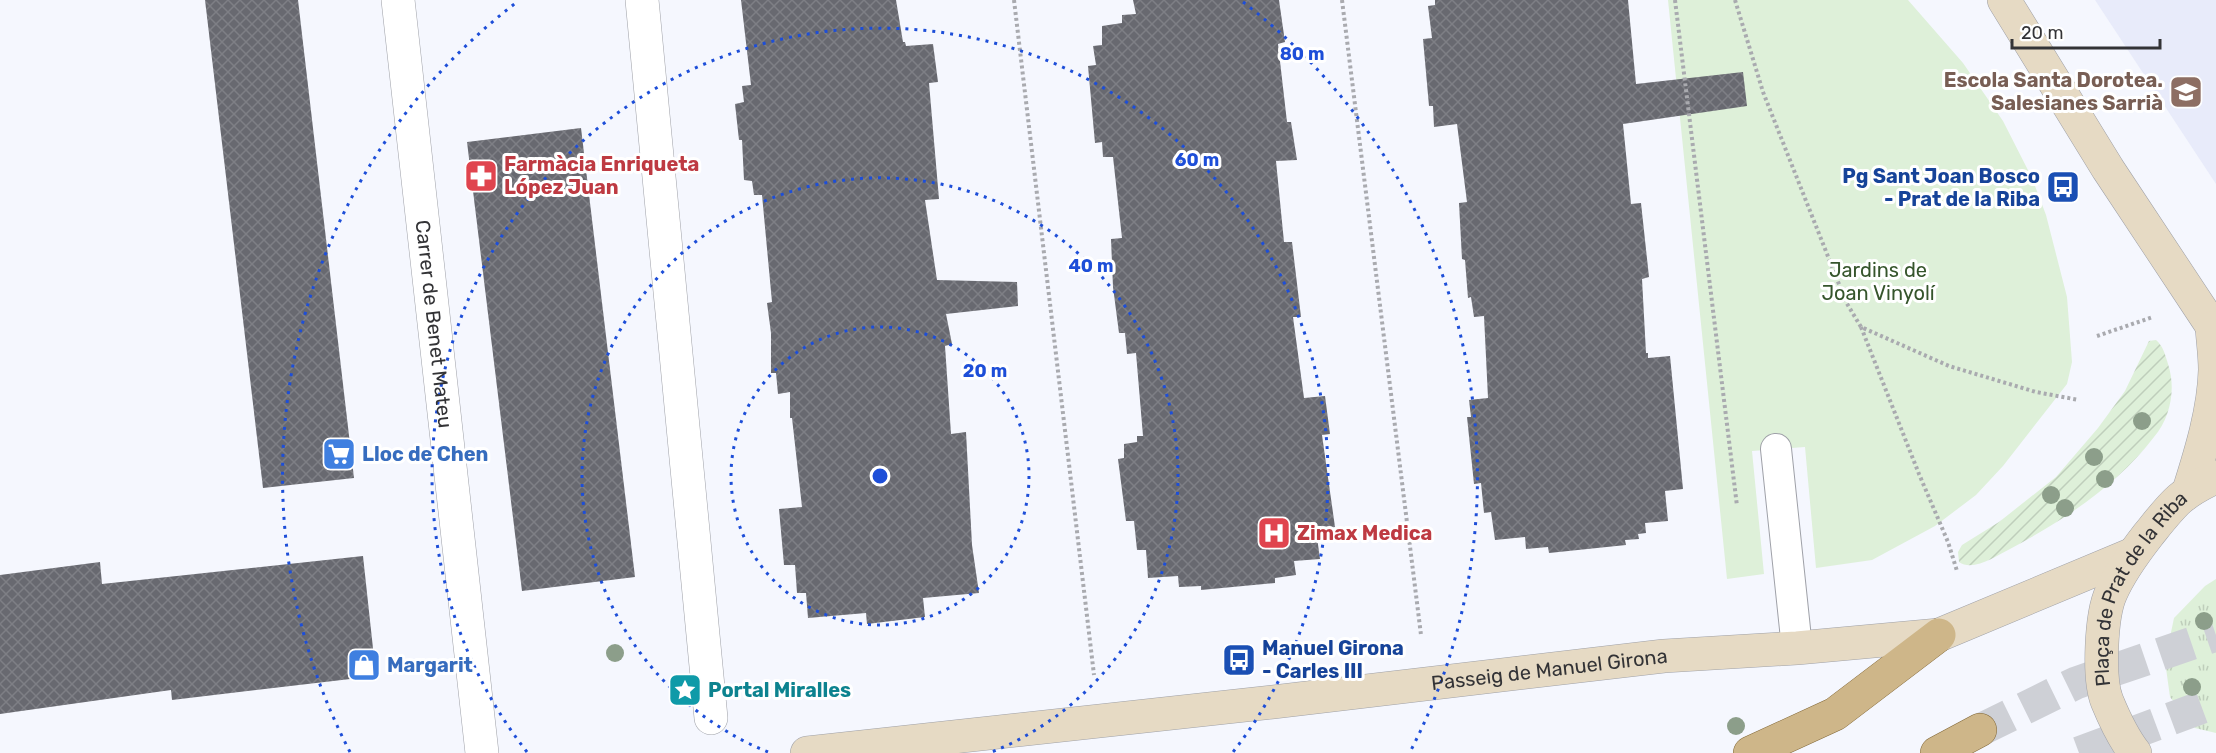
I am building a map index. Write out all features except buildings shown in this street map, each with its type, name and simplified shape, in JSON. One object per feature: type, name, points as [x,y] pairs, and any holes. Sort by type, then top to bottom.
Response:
[{"type":"main road","points":[[1750,753],[1835,714],[1939,635]]},
{"type":"main road","points":[[1808,753],[1835,714]]},
{"type":"main road","points":[[1937,753],[1980,730]]},
{"type":"street","name":"Carrer de Benet Mateu","points":[[398,0],[482,753]]},
{"type":"street","points":[[642,0],[711,718]]},
{"type":"street","points":[[2004,0],[2108,169],[2214,330],[2215,372],[2201,452],[2202,484]]},
{"type":"street","name":"Plaça de Prat de la Riba","points":[[2135,753],[2106,699],[2102,663],[2103,631],[2110,594],[2133,554],[2174,503],[2202,484]]},
{"type":"street","name":"Passeig de Manuel Girona","points":[[807,753],[1664,656],[1797,648],[1939,635],[2133,554]]},
{"type":"lane","points":[[1776,448],[1797,648]]},
{"type":"path","points":[[1014,0],[1094,675]]},
{"type":"path","points":[[1342,0],[1421,635]]},
{"type":"path","points":[[1676,0],[1738,514]]},
{"type":"path","points":[[1736,0],[1763,92],[1846,302],[1861,327],[1948,542],[1957,571]]},
{"type":"path","points":[[2097,336],[2153,317]]},
{"type":"path","points":[[1861,327],[1949,366],[2036,392],[2079,400]]},
{"type":"shaded area","name":"Escola Santa Dorotea. Salesianes Sarrià","points":[[2095,0],[2216,0],[2216,184]]},
{"type":"green space","name":"Jardins de Joan Vinyolí","points":[[1668,0],[1908,0],[1963,63],[2003,121],[2032,178],[2046,215],[2067,297],[2072,362],[2067,384],[2003,466],[1976,495],[1935,526],[1872,560],[1816,568],[1805,447],[1752,451],[1764,574],[1727,579]]},
{"type":"green space","points":[[2156,340],[2164,350],[2172,392],[2168,411],[2160,429],[2139,455],[2106,487],[2049,527],[1984,562],[1965,565],[1959,562],[1958,552],[1962,545],[1999,522],[2056,477],[2098,428],[2125,391],[2149,341]]},
{"type":"green space","points":[[2216,579],[2216,733],[2195,728],[2170,697],[2165,661],[2174,618],[2205,586]]},
{"type":"tunnel","points":[[1980,730],[2076,683],[2216,635]]},
{"type":"tunnel","points":[[2079,753],[2216,702]]},
{"type":"place","name":"Escola Santa Dorotea. Salesianes Sarrià","points":[[2186,92]]},
{"type":"place","name":"Farmàcia Enriqueta López Juan","points":[[481,176]]},
{"type":"place","name":"Pg Sant Joan Bosco - Prat de la Riba","points":[[2063,187]]},
{"type":"place","name":"Lloc de Chen","points":[[339,454]]},
{"type":"place","name":"Zimax Medica","points":[[1274,533]]},
{"type":"place","name":"Manuel Girona - Carles III","points":[[1239,660]]},
{"type":"place","name":"Margarit","points":[[364,665]]},
{"type":"place","name":"Portal Miralles","points":[[685,690]]}]
